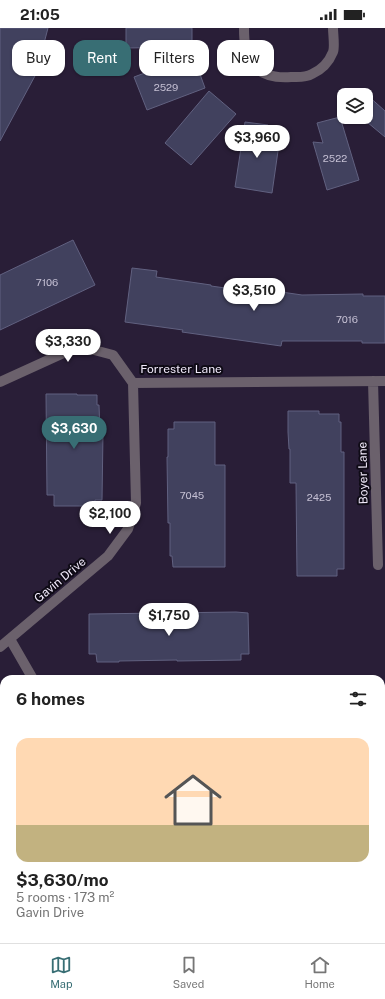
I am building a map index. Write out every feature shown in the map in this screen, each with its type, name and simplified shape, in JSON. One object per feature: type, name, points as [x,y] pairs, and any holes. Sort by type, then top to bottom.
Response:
[{"type":"street","points":[[244,28],[246,51],[253,64],[269,76],[280,78],[306,77],[318,71],[326,64],[333,51],[333,28]]},
{"type":"street","name":"Forrester Lane","points":[[0,382],[79,346],[113,355],[133,383],[385,381]]},
{"type":"street","name":"Boyer Lane","points":[[373,381],[378,565]]},
{"type":"street","name":"Gavin Drive","points":[[0,647],[108,556],[128,529],[136,503],[133,383]]},
{"type":"street","points":[[10,639],[31,675]]},
{"type":"building","points":[[0,28],[48,28],[45,40],[12,40],[12,76],[35,76],[0,141]]},
{"type":"building","points":[[126,28],[192,28],[192,40],[139,40],[139,48],[131,48],[131,40],[126,40]]},
{"type":"building","points":[[139,75],[201,76],[205,88],[147,110],[134,77]]},
{"type":"building","points":[[209,91],[236,114],[191,165],[165,143]]},
{"type":"building","points":[[373,100],[385,111],[385,137],[369,124],[373,124]]},
{"type":"building","points":[[337,118],[337,124],[342,124],[359,180],[327,190],[313,142],[323,143],[317,123]]},
{"type":"building","points":[[245,122],[268,125],[266,135],[280,137],[272,193],[235,187]]},
{"type":"building","points":[[73,240],[95,285],[0,330],[0,275]]},
{"type":"building","points":[[132,268],[157,271],[156,277],[268,294],[268,290],[302,295],[363,294],[363,296],[385,296],[385,343],[362,343],[362,341],[282,341],[281,346],[182,332],[183,330],[125,322]]},
{"type":"building","points":[[46,394],[97,395],[97,405],[99,405],[100,433],[103,433],[102,500],[95,500],[95,506],[54,506],[54,495],[47,495]]},
{"type":"building","points":[[288,411],[319,411],[319,414],[339,414],[339,422],[341,422],[341,452],[344,452],[344,569],[337,569],[337,576],[297,576],[296,483],[290,483]]},
{"type":"building","points":[[174,422],[215,422],[215,465],[225,465],[225,567],[173,567],[172,556],[170,556],[170,523],[168,523],[167,457],[168,429],[174,429]]},
{"type":"building","points":[[248,613],[249,654],[241,654],[241,660],[97,662],[96,654],[89,654],[89,614]]}]
